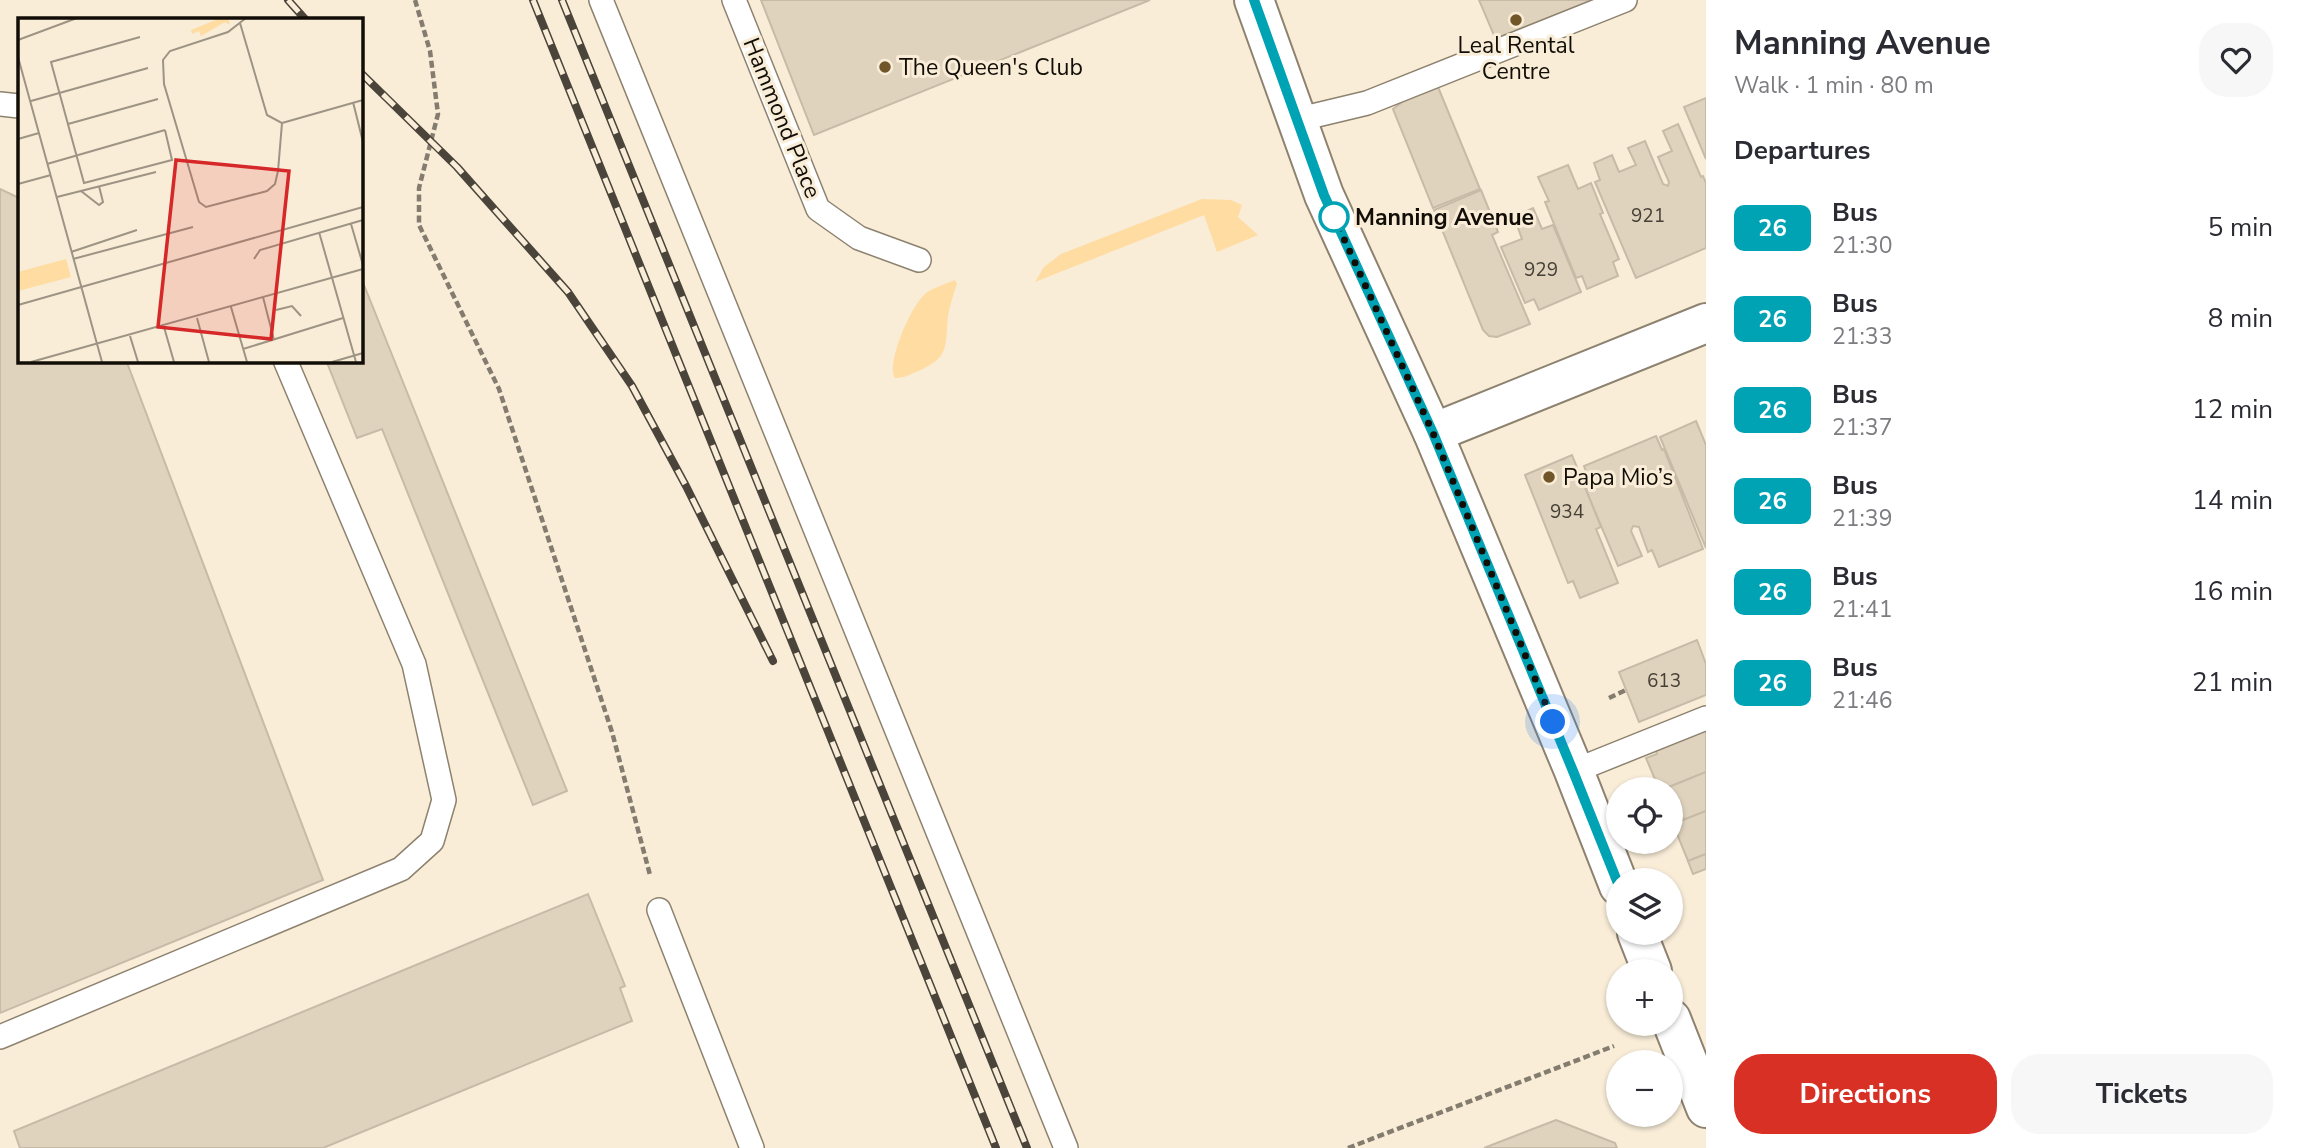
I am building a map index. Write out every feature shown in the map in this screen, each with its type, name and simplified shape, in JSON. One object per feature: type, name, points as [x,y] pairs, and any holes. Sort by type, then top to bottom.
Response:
[{"type":"main road","points":[[1254,0],[1324,195],[1433,433],[1612,868]]},
{"type":"main road","points":[[1433,433],[1706,323]]},
{"type":"main road","points":[[1678,1036],[1704,1096]]},
{"type":"lane","points":[[601,0],[1066,1148]]},
{"type":"lane","name":"Hammond Place","points":[[734,0],[818,209],[859,238],[919,260]]},
{"type":"lane","points":[[1296,120],[1367,103],[1625,0]]},
{"type":"lane","points":[[0,104],[18,106]]},
{"type":"lane","points":[[0,1037],[401,869],[432,841],[444,800],[414,664],[286,362]]},
{"type":"lane","points":[[1573,771],[1706,718]]},
{"type":"lane","points":[[659,910],[752,1148]]},
{"type":"path","points":[[415,0],[430,51],[438,114],[419,188],[419,225],[499,389],[612,732],[659,910]]},
{"type":"path","points":[[1609,698],[1626,690]]},
{"type":"path","points":[[1348,1148],[1614,1046]]},
{"type":"shaded area","points":[[1202,199],[1231,200],[1242,205],[1238,217],[1258,235],[1217,252],[1204,215],[1035,282],[1044,267],[1061,254]]},
{"type":"shaded area","points":[[955,280],[957,284],[948,316],[944,350],[935,362],[927,367],[895,378],[894,360],[901,335],[919,300],[935,288]]},
{"type":"building","name":"The Queen's Club","points":[[761,0],[1150,0],[814,135]]},
{"type":"building","name":"Leal Rental Centre","points":[[1479,0],[1592,0],[1496,40]]},
{"type":"building","points":[[1438,87],[1480,189],[1433,208],[1393,109],[1410,96]]},
{"type":"building","points":[[1706,98],[1706,159],[1684,107]]},
{"type":"building","points":[[1678,124],[1706,183],[1706,248],[1636,278],[1595,182],[1600,180],[1594,163],[1612,155],[1619,172],[1636,165],[1628,148],[1645,141],[1663,184],[1668,186],[1669,182],[1658,157],[1672,151],[1663,131]]},
{"type":"building","points":[[1568,165],[1578,189],[1591,183],[1603,213],[1600,214],[1619,259],[1613,262],[1618,276],[1587,289],[1582,276],[1576,278],[1545,202],[1549,201],[1538,177]]},
{"type":"building","points":[[0,189],[18,198],[18,362],[127,362],[323,880],[0,1013]]},
{"type":"building","points":[[1481,190],[1498,232],[1492,235],[1530,324],[1497,337],[1489,336],[1483,330],[1434,210]]},
{"type":"building","points":[[1533,208],[1542,229],[1553,225],[1581,292],[1539,310],[1534,299],[1525,303],[1501,247],[1522,239],[1514,217]]},
{"type":"building","points":[[362,280],[567,791],[533,805],[382,429],[357,438],[327,362],[362,362]]},
{"type":"building","points":[[1696,421],[1706,445],[1706,548],[1660,437]]},
{"type":"building","points":[[1656,436],[1662,450],[1664,449],[1703,549],[1659,567],[1652,550],[1648,552],[1639,527],[1633,526],[1631,531],[1642,556],[1618,566],[1583,483],[1589,480],[1584,466]]},
{"type":"building","points":[[1572,455],[1601,527],[1596,529],[1618,583],[1580,598],[1573,581],[1568,583],[1525,475]]},
{"type":"building","points":[[1697,640],[1706,664],[1706,695],[1639,722],[1619,672]]},
{"type":"building","points":[[1706,728],[1706,772],[1683,781],[1683,777],[1654,777],[1646,758],[1657,754],[1655,748]]},
{"type":"building","points":[[1706,772],[1706,811],[1683,820],[1683,781]]},
{"type":"building","points":[[1706,811],[1706,854],[1688,861],[1683,849],[1683,820]]},
{"type":"building","points":[[1706,854],[1706,869],[1693,874],[1688,861]]},
{"type":"building","points":[[588,894],[625,986],[620,988],[632,1021],[323,1148],[20,1148],[14,1131]]},
{"type":"building","points":[[1556,1120],[1615,1143],[1617,1148],[1484,1148]]},
{"type":"railway","points":[[288,0],[304,18]]},
{"type":"railway","points":[[533,0],[996,1148]]},
{"type":"railway","points":[[562,0],[1027,1148]]},
{"type":"railway","points":[[362,74],[457,167],[568,292],[632,386],[686,486],[773,661]]},
{"type":"bus line","name":"26","points":[[1254,0],[1324,195],[1433,433],[1612,868]]},
{"type":"place","name":"Leal Rental Centre","points":[[1516,20]]},
{"type":"place","name":"The Queen's Club","points":[[885,67]]},
{"type":"place","name":"Manning Avenue","points":[[1334,217]]},
{"type":"place","name":"Papa Mio’s","points":[[1549,477]]},
{"type":"route","points":[[1334,217],[1433,433],[1553,722]]}]
